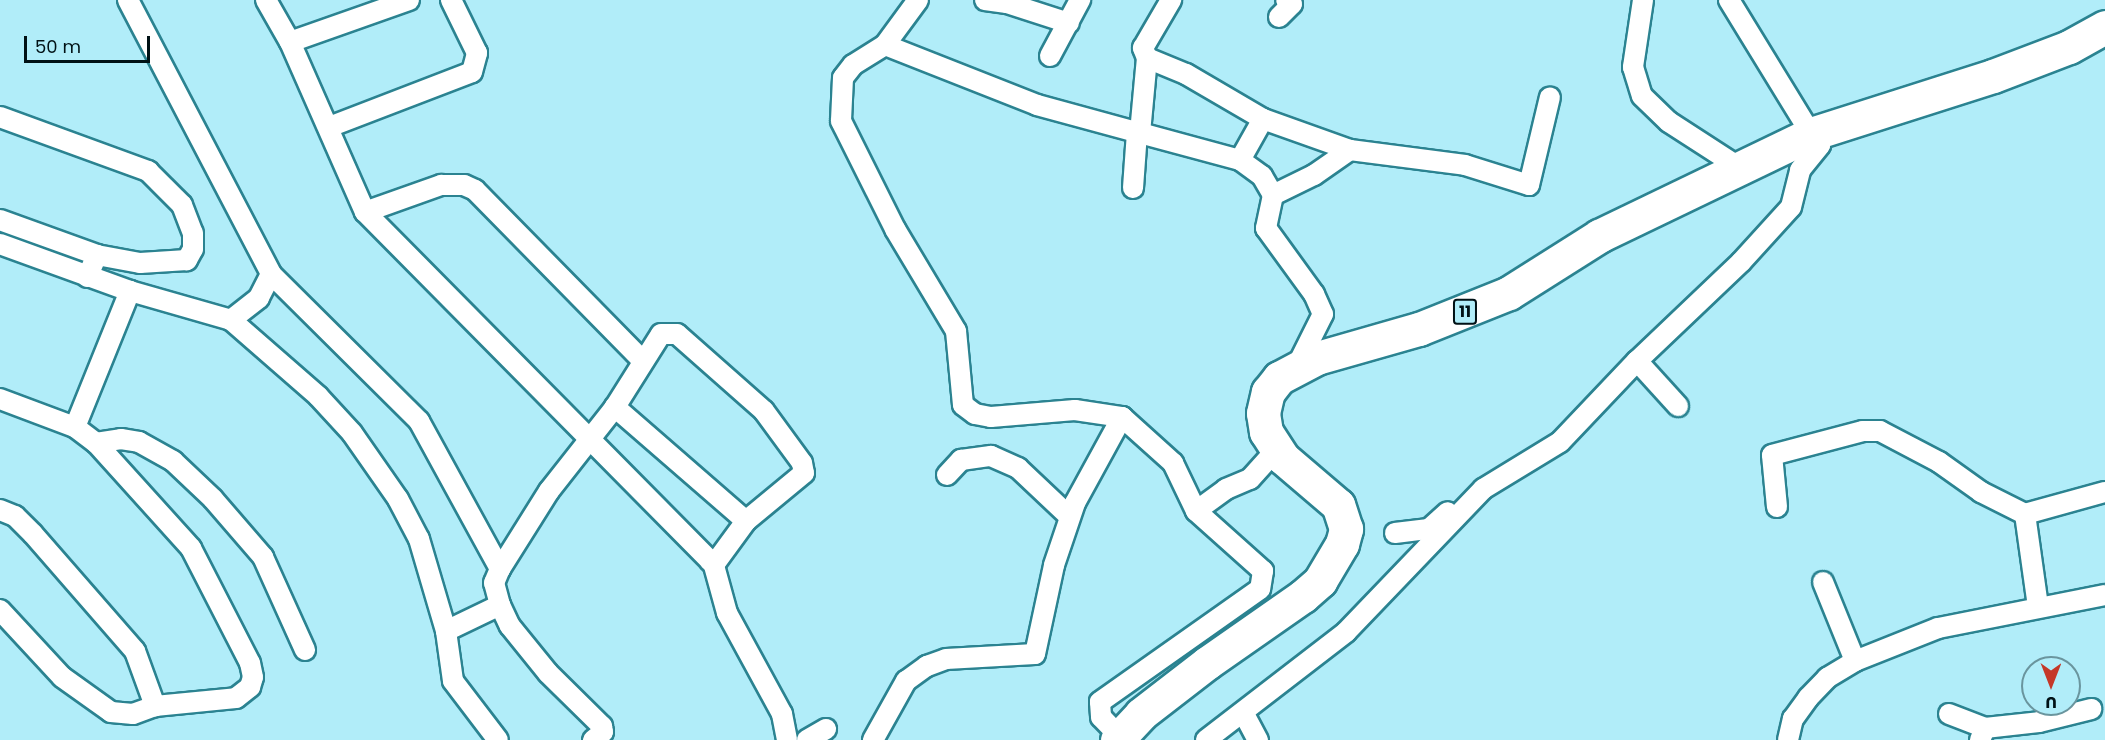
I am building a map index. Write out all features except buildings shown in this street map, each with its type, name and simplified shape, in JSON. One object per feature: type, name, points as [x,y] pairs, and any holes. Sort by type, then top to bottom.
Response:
[{"type":"highway","name":"11","points":[[1119,739],[1141,714],[1207,663],[1303,596],[1320,581],[1342,544],[1346,530],[1338,505],[1301,475],[1277,449],[1266,432],[1263,412],[1268,392],[1280,378],[1296,368],[1419,329],[1509,293],[1599,236],[1815,132],[1993,76],[2069,47],[2105,27]]},
{"type":"street","points":[[128,0],[271,274],[419,421],[500,569]]},
{"type":"street","points":[[266,0],[290,42],[365,212],[589,440],[713,562],[728,613],[782,714],[787,740]]},
{"type":"street","points":[[290,42],[409,0]]},
{"type":"street","points":[[329,127],[472,72],[477,53],[452,0]]},
{"type":"street","points":[[918,0],[885,45],[853,65],[843,78],[841,121],[894,229],[956,332],[963,405],[975,414],[991,417],[1076,410],[1122,417],[1173,463],[1196,511],[1258,565],[1263,581],[1260,589],[1100,702],[1101,717],[1119,739]]},
{"type":"street","points":[[985,0],[1007,3],[1069,23]]},
{"type":"street","points":[[1050,56],[1080,0]]},
{"type":"street","points":[[1133,188],[1147,58],[1143,48],[1171,0]]},
{"type":"street","points":[[1643,0],[1633,67],[1642,96],[1669,122],[1740,168]]},
{"type":"street","points":[[1395,532],[1429,529],[1472,493],[1483,489],[1560,442],[1637,361],[1741,262],[1791,207],[1800,170],[1820,145],[1815,132],[1729,0]]},
{"type":"street","points":[[885,45],[1037,105],[1240,160],[1262,176],[1273,195],[1266,228],[1314,294],[1323,314],[1296,368]]},
{"type":"street","points":[[1147,58],[1186,74],[1263,119],[1350,150],[1450,162],[1529,184],[1550,97]]},
{"type":"street","points":[[0,117],[148,171],[182,205],[193,233],[193,249],[187,260],[140,263],[97,255],[0,220]]},
{"type":"street","points":[[1240,160],[1263,119]]},
{"type":"street","points":[[1273,195],[1314,175],[1350,150]]},
{"type":"street","points":[[365,212],[441,184],[464,184],[475,190],[643,361]]},
{"type":"street","points":[[0,244],[87,277],[231,320],[318,396],[377,467],[418,540],[446,631],[453,681],[498,740]]},
{"type":"street","points":[[87,277],[97,255]]},
{"type":"street","points":[[231,320],[259,298],[271,274]]},
{"type":"street","points":[[75,427],[130,291]]},
{"type":"street","points":[[593,740],[603,732],[602,726],[541,665],[510,626],[500,605],[494,583],[500,569],[549,491],[615,407],[661,334],[678,334],[764,411],[802,463],[804,472],[746,521],[713,562]]},
{"type":"street","points":[[1637,361],[1678,406]]},
{"type":"street","points":[[0,399],[75,427],[96,443],[191,548],[250,663],[253,677],[250,687],[236,698],[155,706],[133,714],[111,712],[62,677],[0,610]]},
{"type":"street","points":[[615,407],[746,521]]},
{"type":"street","points":[[873,740],[906,681],[927,666],[946,659],[1035,654],[1054,565],[1070,517],[1122,417]]},
{"type":"street","points":[[1777,507],[1772,455],[1863,431],[1880,431],[1939,462],[1981,492],[2025,514],[2105,492]]},
{"type":"street","points":[[96,443],[121,439],[139,442],[173,461],[213,499],[263,557],[305,650]]},
{"type":"street","points":[[1196,511],[1226,489],[1250,479],[1277,449]]},
{"type":"street","points":[[947,475],[961,460],[991,456],[1018,468],[1070,517]]},
{"type":"street","points":[[1206,740],[1244,714],[1346,632],[1483,489]]},
{"type":"street","points":[[0,510],[15,516],[33,534],[135,651],[155,706]]},
{"type":"street","points":[[2025,514],[2038,606]]},
{"type":"street","points":[[1823,582],[1855,661]]},
{"type":"street","points":[[1788,740],[1793,719],[1808,698],[1827,678],[1855,661],[1938,627],[2038,606],[2105,595]]},
{"type":"street","points":[[446,631],[500,605]]},
{"type":"street","points":[[1949,714],[1983,734],[2091,709]]},
{"type":"street","points":[[1244,714],[1258,740]]},
{"type":"street","points":[[807,740],[826,729]]}]
